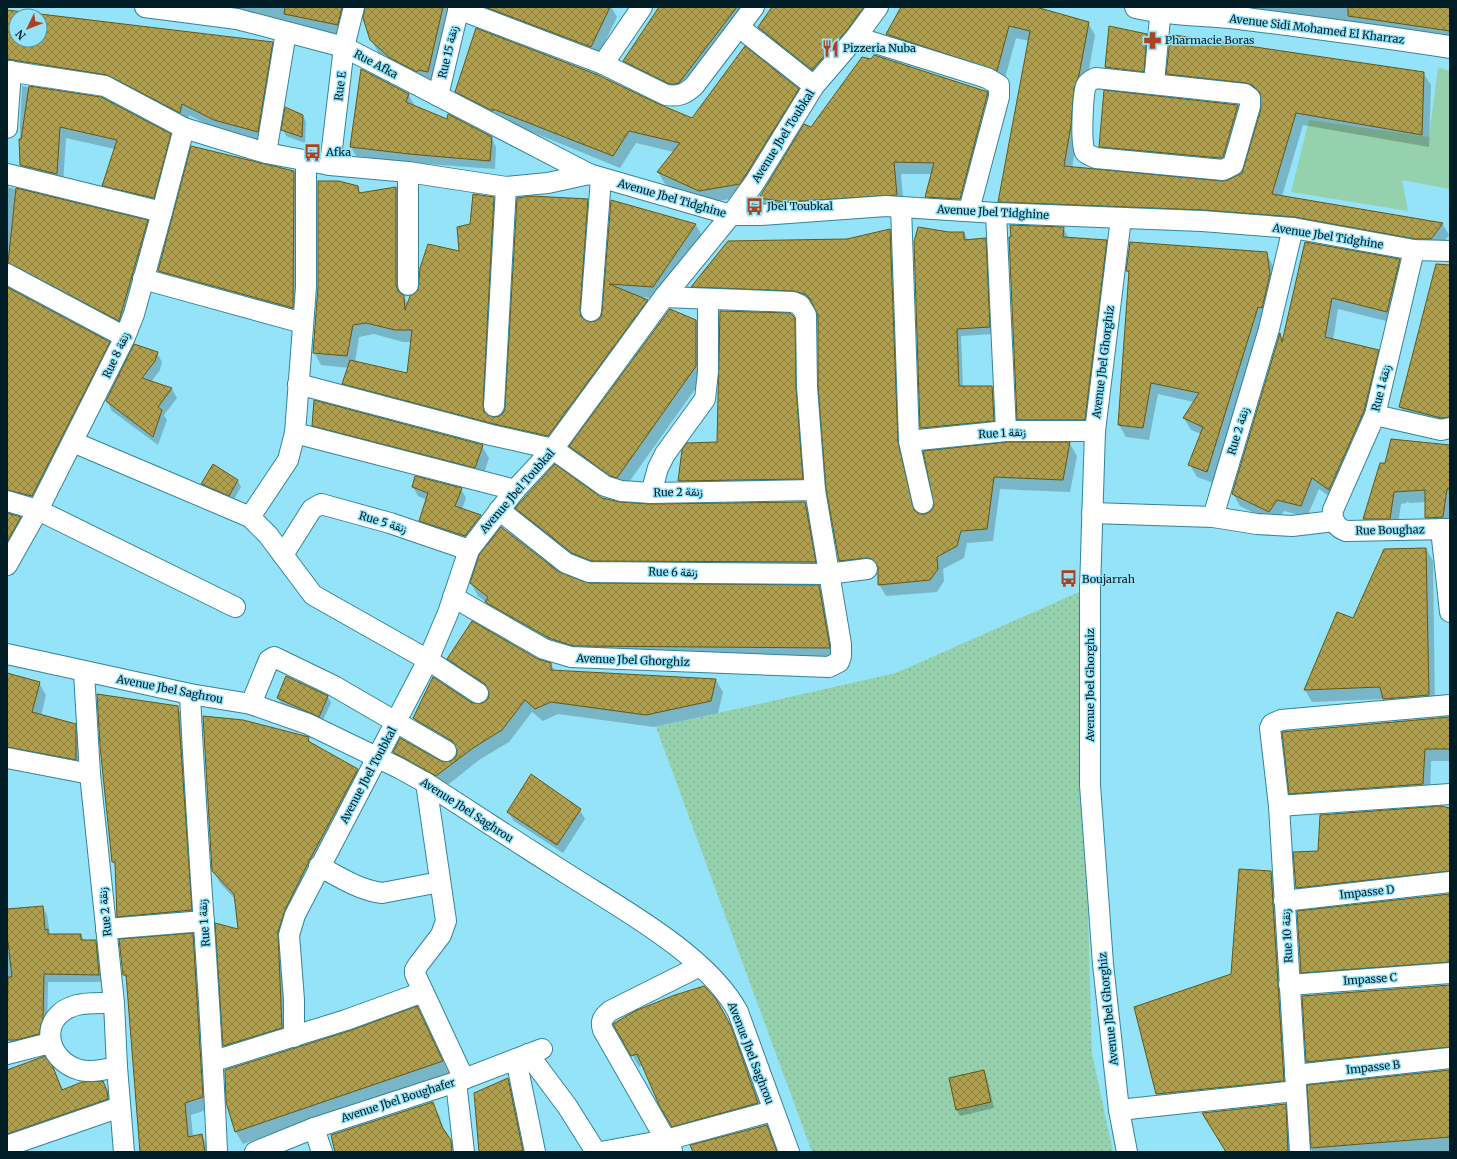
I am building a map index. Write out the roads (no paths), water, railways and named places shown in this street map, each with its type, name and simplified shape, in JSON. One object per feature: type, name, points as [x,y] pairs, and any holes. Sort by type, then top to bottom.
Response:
[{"type":"street","name":"Rue Afka","points":[[145,7],[238,13],[286,32],[344,47],[595,176]]},
{"type":"street","name":"Rue E","points":[[330,165],[344,47],[354,7]]},
{"type":"street","points":[[603,64],[642,7]]},
{"type":"street","points":[[458,8],[603,64],[666,95],[673,96],[684,94],[694,86],[754,7]]},
{"type":"street","name":"Avenue Jbel Toubkal","points":[[294,1037],[294,1000],[289,935],[295,915],[319,866],[378,758],[428,660],[443,628],[468,550],[515,490],[553,449],[664,297],[731,215],[755,182],[814,86],[856,37],[878,7]]},
{"type":"street","name":"Avenue Sidi Mohamed El Kharraz","points":[[1136,7],[1237,18],[1450,47]]},
{"type":"street","name":"Rue 15 زنقة","points":[[438,96],[458,8]]},
{"type":"street","points":[[1154,83],[1160,9]]},
{"type":"street","points":[[739,27],[814,86]]},
{"type":"street","points":[[266,153],[286,32]]},
{"type":"street","points":[[856,37],[987,78],[999,85],[998,97],[969,210]]},
{"type":"street","points":[[7,128],[9,71]]},
{"type":"street","name":"Avenue Jbel Tidghine","points":[[9,71],[105,86],[184,128],[266,153],[330,165],[408,172],[506,187],[595,176],[731,215],[760,215],[886,206],[969,210],[996,213],[1202,221],[1293,228],[1414,250],[1450,251]]},
{"type":"street","points":[[1096,78],[1154,83],[1246,94],[1249,96],[1250,106],[1236,157],[1230,167],[1223,170],[1096,158],[1085,152],[1081,144],[1085,88],[1088,82],[1096,78]]},
{"type":"street","name":"Rue 8 زنقة","points":[[7,565],[38,510],[125,337],[134,314],[184,128]]},
{"type":"street","points":[[250,517],[288,460],[295,433],[306,286],[306,160]]},
{"type":"street","points":[[408,172],[408,285]]},
{"type":"street","points":[[7,174],[162,212]]},
{"type":"street","points":[[591,311],[595,176]]},
{"type":"street","points":[[494,406],[506,187]]},
{"type":"street","points":[[901,207],[910,441],[923,503]]},
{"type":"street","points":[[996,213],[1006,431]]},
{"type":"street","name":"Avenue Jbel Ghorghiz","points":[[1122,218],[1095,431],[1090,589],[1090,785],[1103,964],[1119,1110],[1127,1152]]},
{"type":"street","name":"Rue 2 زنقة","points":[[1213,516],[1269,329],[1293,228]]},
{"type":"street","name":"Rue 1 زنقة","points":[[1334,520],[1333,510],[1375,415],[1414,250]]},
{"type":"street","points":[[7,274],[125,337]]},
{"type":"street","points":[[143,279],[303,323]]},
{"type":"street","points":[[664,297],[797,302],[803,309],[806,322],[807,387],[815,490],[828,574]]},
{"type":"street","points":[[651,493],[658,468],[665,454],[705,399],[708,372],[708,299]]},
{"type":"street","points":[[298,384],[492,435],[553,449]]},
{"type":"street","points":[[1375,415],[1441,430],[1450,428]]},
{"type":"street","name":"Rue 1 زنقة","points":[[910,441],[1006,431],[1095,431]]},
{"type":"street","points":[[295,433],[515,490]]},
{"type":"street","points":[[73,442],[250,517],[283,555],[314,596],[428,660],[478,693]]},
{"type":"street","name":"Rue 2 زنقة","points":[[553,449],[605,486],[621,491],[651,493],[815,490]]},
{"type":"street","points":[[7,501],[38,510],[235,607]]},
{"type":"street","name":"Rue 5 زنقة","points":[[283,555],[314,507],[321,504],[390,523],[468,550]]},
{"type":"street","name":"Rue 6 زنقة","points":[[499,510],[566,563],[589,572],[828,574],[867,569]]},
{"type":"street","points":[[1092,513],[1213,516],[1257,524],[1292,526],[1334,520]]},
{"type":"street","name":"Rue Boughaz","points":[[1334,520],[1339,527],[1346,530],[1445,529]]},
{"type":"street","points":[[1445,529],[1450,612]]},
{"type":"street","name":"Avenue Jbel Ghorghiz","points":[[453,597],[544,649],[571,657],[828,667],[837,664],[840,659],[842,644],[828,574]]},
{"type":"street","name":"Avenue Jbel Saghrou","points":[[7,654],[190,694],[251,704],[308,724],[426,783],[651,928],[700,966],[722,986],[738,1012],[773,1111],[790,1152]]},
{"type":"street","points":[[251,704],[269,660],[274,657],[334,686],[446,751]]},
{"type":"street","name":"Rue 2 زنقة","points":[[84,672],[90,774],[114,1003],[117,1067],[124,1152]]},
{"type":"street","name":"Rue 1 زنقة","points":[[190,694],[194,798],[214,1061],[217,1152]]},
{"type":"street","name":"Rue 10 زنقة","points":[[1300,1152],[1279,806],[1269,732],[1271,726],[1275,722],[1281,720],[1361,711],[1450,705]]},
{"type":"street","points":[[7,758],[90,774]]},
{"type":"street","points":[[426,783],[446,921],[441,935],[415,970],[460,1080],[464,1152]]},
{"type":"street","points":[[1279,806],[1450,794]]},
{"type":"street","points":[[319,866],[365,890],[374,892],[382,893],[440,882]]},
{"type":"street","name":"Impasse D","points":[[1284,901],[1450,882]]},
{"type":"street","points":[[106,929],[204,921]]},
{"type":"street","points":[[669,1146],[601,1024],[604,1016],[610,1011],[700,966]]},
{"type":"street","name":"Impasse C","points":[[1290,985],[1450,973]]},
{"type":"street","points":[[214,1061],[294,1037],[423,992]]},
{"type":"street","points":[[114,1003],[79,1004],[59,1014],[51,1029],[50,1043],[53,1049],[67,1063],[80,1070],[101,1070],[117,1067]]},
{"type":"street","points":[[7,1054],[50,1043]]},
{"type":"street","points":[[529,1054],[535,1152]]},
{"type":"street","points":[[529,1054],[567,1106],[596,1152]]},
{"type":"street","name":"Avenue Jbel Boughafer","points":[[254,1152],[314,1128],[460,1080],[529,1054]]},
{"type":"street","name":"Impasse B","points":[[1119,1110],[1450,1058]]},
{"type":"street","points":[[7,1146],[120,1107]]},
{"type":"street","points":[[601,1152],[669,1146],[773,1111]]},
{"type":"street","points":[[314,1128],[322,1152]]},
{"type":"place","name":"Pharmacie Boras","points":[[1152,40]]},
{"type":"place","name":"Pizzeria Nuba","points":[[830,48]]},
{"type":"place","name":"Afka","points":[[313,152]]},
{"type":"place","name":"Jbel Toubkal","points":[[754,206]]},
{"type":"place","name":"Boujarrah","points":[[1069,579]]}]
